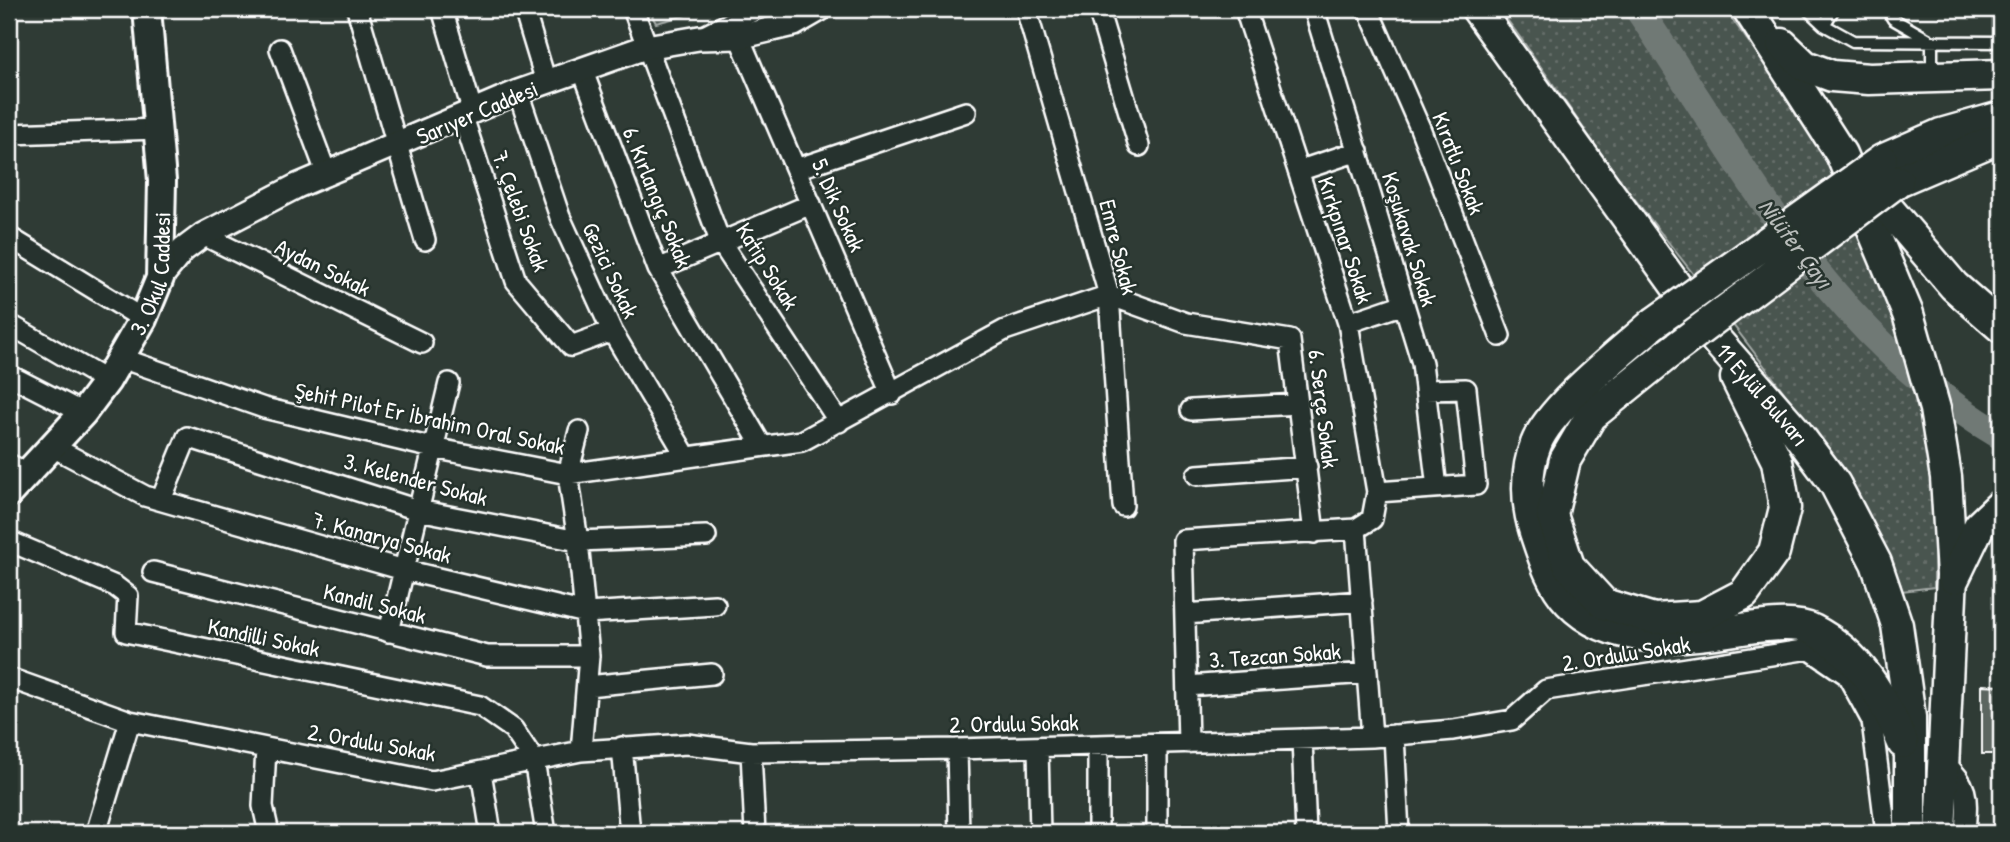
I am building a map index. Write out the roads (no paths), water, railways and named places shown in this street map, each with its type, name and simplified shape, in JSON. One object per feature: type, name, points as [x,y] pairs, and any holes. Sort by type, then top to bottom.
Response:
[{"type":"main road","name":"3. Okul Caddesi","points":[[9,493],[18,468],[51,446],[83,413],[107,381],[143,319],[160,278],[162,181],[147,9]]},
{"type":"main road","name":"11 Eylül Bulvarı","points":[[1478,10],[1717,340],[1794,429],[1835,484],[1876,563],[1897,625],[1910,717],[1910,833]]},
{"type":"main road","points":[[1751,14],[1805,65],[1832,76],[1868,79],[2001,75]]},
{"type":"main road","points":[[1751,14],[1841,154],[1954,286],[2001,327]]},
{"type":"main road","points":[[1910,762],[1885,700],[1856,661],[1811,628],[1766,625],[1684,639],[1623,632],[1593,621],[1569,602],[1546,566],[1530,518],[1528,474],[1536,441],[1561,409],[1654,323],[1890,171],[1941,134],[2001,117]]},
{"type":"main road","points":[[1717,340],[1777,461],[1785,508],[1774,552],[1744,594],[1702,616],[1654,619],[1604,604],[1569,566],[1552,514],[1564,460],[1591,415],[1890,171],[2001,137]]},
{"type":"main road","points":[[1841,154],[1908,314],[1936,410],[1946,477],[1951,585],[1940,833]]},
{"type":"main road","points":[[1951,585],[1979,526],[2000,506]]},
{"type":"street","points":[[357,9],[425,240]]},
{"type":"street","points":[[442,9],[468,115]]},
{"type":"street","points":[[524,9],[546,82]]},
{"type":"street","name":"Katip Sokak","points":[[633,9],[720,241],[839,422]]},
{"type":"street","points":[[699,38],[757,9]]},
{"type":"street","name":"Sarıyer Caddesi","points":[[160,278],[183,250],[203,235],[297,186],[518,92],[646,47],[699,38],[738,37],[794,24],[820,9]]},
{"type":"street","name":"Emre Sokak","points":[[1026,9],[1109,295],[1123,506]]},
{"type":"street","points":[[1098,9],[1139,146]]},
{"type":"street","name":"Kırkpınar Sokak","points":[[1245,9],[1348,323],[1377,492],[1372,519],[1356,529]]},
{"type":"street","name":"Koşukavak Sokak","points":[[1314,9],[1422,363],[1437,488]]},
{"type":"street","name":"Kıratlı Sokak","points":[[1368,9],[1420,128],[1500,336]]},
{"type":"street","name":"5. Dik Sokak","points":[[738,37],[892,394]]},
{"type":"street","points":[[280,49],[327,175]]},
{"type":"street","name":"6. Kırlangıç Sokak","points":[[582,69],[658,269],[762,446]]},
{"type":"street","name":"Gezici Sokak","points":[[518,92],[560,217],[612,331],[686,456]]},
{"type":"street","points":[[796,169],[966,112]]},
{"type":"street","name":"7. Çelebi Sokak","points":[[468,115],[516,281],[571,346],[612,331]]},
{"type":"street","points":[[9,134],[158,130]]},
{"type":"street","points":[[1298,171],[1358,150]]},
{"type":"street","points":[[658,269],[811,204]]},
{"type":"street","name":"Aydan Sokak","points":[[203,235],[422,343]]},
{"type":"street","points":[[9,237],[143,319]]},
{"type":"street","points":[[892,394],[1005,330],[1109,295]]},
{"type":"street","name":"6. Serçe Sokak","points":[[1109,295],[1186,323],[1290,340],[1314,533]]},
{"type":"street","points":[[1348,323],[1404,304]]},
{"type":"street","points":[[9,324],[107,381]]},
{"type":"street","name":"Şehit Pilot Er İbrahim Oral Sokak","points":[[121,358],[264,408],[433,448],[568,474],[802,441],[892,394]]},
{"type":"street","points":[[9,375],[83,413]]},
{"type":"street","points":[[389,632],[449,383]]},
{"type":"street","points":[[1377,492],[1476,485],[1466,389],[1425,390]]},
{"type":"street","points":[[1191,410],[1298,404]]},
{"type":"street","points":[[579,431],[568,474],[578,541],[589,656],[581,751]]},
{"type":"street","name":"3. Kelender Sokak","points":[[161,500],[187,437],[418,510],[578,541],[706,536]]},
{"type":"street","name":"7. Kanarya Sokak","points":[[51,446],[145,496],[404,570],[586,613],[715,606]]},
{"type":"street","points":[[1197,475],[1307,467]]},
{"type":"street","points":[[1188,743],[1183,540],[1356,529],[1372,737]]},
{"type":"street","name":"Kandilli Sokak","points":[[9,541],[128,596],[126,632],[480,706],[513,729],[534,760]]},
{"type":"street","name":"Kandil Sokak","points":[[153,572],[486,656],[589,656]]},
{"type":"street","points":[[1185,614],[1362,601]]},
{"type":"street","name":"2. Ordulu Sokak","points":[[9,678],[130,721],[432,781],[581,751],[622,747],[687,744],[751,752],[1038,748],[1394,735],[1512,720],[1546,690],[1809,649],[1847,675],[1872,721],[1886,833]]},
{"type":"street","name":"3. Tezcan Sokak","points":[[1187,686],[1367,673]]},
{"type":"street","points":[[587,686],[712,674]]},
{"type":"street","points":[[96,833],[130,721]]},
{"type":"street","points":[[1394,735],[1399,833]]},
{"type":"street","points":[[1303,739],[1306,833]]},
{"type":"street","points":[[1157,745],[1157,833]]},
{"type":"street","points":[[1098,746],[1098,833]]},
{"type":"street","points":[[622,747],[630,833]]},
{"type":"street","points":[[266,748],[263,806],[269,833]]},
{"type":"street","points":[[1038,748],[1040,833]]},
{"type":"street","points":[[957,749],[959,833]]},
{"type":"street","points":[[751,752],[755,833]]},
{"type":"street","points":[[534,760],[546,833]]},
{"type":"street","points":[[1944,763],[1958,775],[1966,790],[1965,833]]},
{"type":"street","points":[[481,772],[491,833]]},
{"type":"lane","points":[[1807,9],[1824,25],[1853,41],[2001,42]]},
{"type":"lane","points":[[1824,25],[1834,9]]},
{"type":"lane","points":[[1887,9],[1893,19],[1932,42]]},
{"type":"lane","points":[[1932,42],[1932,76]]},
{"type":"waterway","name":"Nilüfer Çayı","points":[[1638,9],[1755,187],[1795,244],[1839,298],[1886,349],[1940,395],[2001,436]]}]
